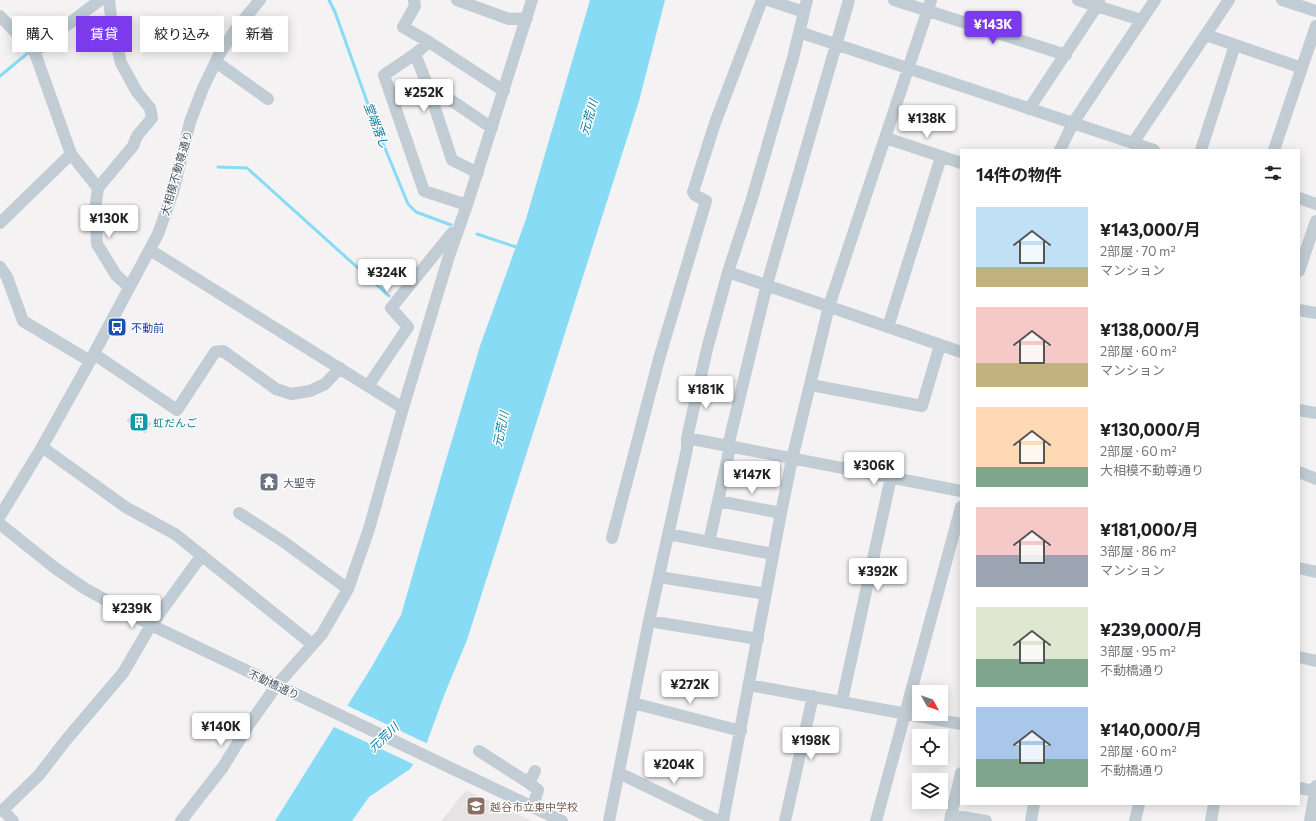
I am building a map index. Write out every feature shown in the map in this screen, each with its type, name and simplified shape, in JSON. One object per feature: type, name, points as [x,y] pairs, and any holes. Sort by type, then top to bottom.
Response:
[{"type":"street","points":[[35,53],[42,44],[100,0]]},
{"type":"street","points":[[109,0],[112,25],[121,62],[138,92],[150,108],[152,118],[132,146],[98,188],[95,210],[97,244],[116,275],[129,287]]},
{"type":"street","name":"大相模不動尊通り","points":[[0,516],[42,447],[150,250],[158,234],[173,192],[190,122],[203,88],[235,30],[260,0]]},
{"type":"street","points":[[414,0],[415,6],[403,27],[429,42],[504,91]]},
{"type":"street","points":[[457,0],[509,19],[522,31]]},
{"type":"street","points":[[182,821],[223,767],[248,726],[276,685],[322,634],[348,588],[369,529],[457,234],[478,173],[532,0]]},
{"type":"street","points":[[612,538],[659,359],[706,201],[695,195],[694,192],[715,123],[762,0]]},
{"type":"street","points":[[609,821],[620,773],[649,621],[687,449],[687,438],[708,349],[728,272],[751,202],[806,6],[768,0]]},
{"type":"street","points":[[709,542],[729,446],[767,284],[849,0]]},
{"type":"street","points":[[894,0],[929,6],[1066,55]]},
{"type":"street","points":[[1078,0],[1098,3],[1141,20]]},
{"type":"street","points":[[1060,149],[1073,123],[1155,0]]},
{"type":"street","points":[[1131,145],[1230,0]]},
{"type":"street","points":[[1282,0],[1316,11]]},
{"type":"street","points":[[1029,109],[1066,55],[1098,3]]},
{"type":"street","points":[[723,821],[792,458],[829,306],[929,6]]},
{"type":"street","points":[[0,16],[35,53],[71,154],[98,188]]},
{"type":"street","points":[[509,19],[527,18]]},
{"type":"street","points":[[1274,149],[1316,26]]},
{"type":"street","points":[[799,32],[1073,123],[1131,145],[1149,149]]},
{"type":"street","points":[[1206,35],[1302,68]]},
{"type":"street","points":[[429,42],[415,54],[384,75],[424,191],[467,205]]},
{"type":"street","points":[[1201,149],[1236,45]]},
{"type":"street","points":[[415,54],[427,84],[452,160],[478,173]]},
{"type":"street","points":[[216,62],[268,99]]},
{"type":"street","points":[[427,84],[492,128]]},
{"type":"street","points":[[886,138],[960,163]]},
{"type":"street","points":[[0,222],[71,154]]},
{"type":"street","points":[[888,327],[941,157]]},
{"type":"street","points":[[1300,198],[1316,204]]},
{"type":"street","points":[[1300,268],[1316,221]]},
{"type":"street","points":[[368,386],[408,327],[390,308],[452,233],[457,234]]},
{"type":"street","points":[[150,250],[404,408]]},
{"type":"street","points":[[0,268],[7,277],[23,322],[92,358],[177,410],[215,352],[223,352],[276,389],[291,394],[310,391],[325,384],[340,368]]},
{"type":"street","points":[[728,272],[767,284],[960,352]]},
{"type":"street","points":[[1300,310],[1316,313]]},
{"type":"street","points":[[810,385],[922,406],[940,345]]},
{"type":"street","points":[[1300,410],[1316,413]]},
{"type":"street","points":[[687,438],[960,491]]},
{"type":"street","points":[[42,447],[127,508],[175,534],[312,644]]},
{"type":"street","points":[[1300,472],[1316,479]]},
{"type":"street","points":[[842,701],[891,477]]},
{"type":"street","points":[[718,501],[781,513]]},
{"type":"street","points":[[876,821],[960,511]]},
{"type":"street","points":[[239,514],[284,542],[348,588]]},
{"type":"street","name":"不動橋通り","points":[[0,524],[55,568],[84,588],[151,625],[562,821]]},
{"type":"street","points":[[668,534],[774,554]]},
{"type":"street","points":[[12,821],[2,811],[39,775],[66,740],[123,673],[151,625],[202,555]]},
{"type":"street","points":[[1300,570],[1316,572]]},
{"type":"street","points":[[659,577],[766,594]]},
{"type":"street","points":[[649,621],[758,639]]},
{"type":"street","points":[[1300,658],[1316,661]]},
{"type":"street","points":[[749,684],[960,724]]},
{"type":"street","points":[[785,821],[813,696]]},
{"type":"street","points":[[633,703],[741,731]]},
{"type":"street","points":[[479,751],[538,790],[533,807]]},
{"type":"street","points":[[529,783],[536,771]]},
{"type":"street","points":[[620,773],[718,821]]},
{"type":"street","points":[[960,778],[951,818],[986,821]]},
{"type":"street","points":[[1300,788],[1316,789],[1310,821]]},
{"type":"street","points":[[1031,821],[1034,805]]},
{"type":"street","points":[[1135,821],[1138,805]]},
{"type":"street","points":[[1211,821],[1214,805]]},
{"type":"shaded area","name":"越谷市立東中学校","points":[[466,790],[532,821],[441,821]]},
{"type":"water","name":"元荒川","points":[[590,0],[665,0],[639,101],[467,640],[427,742],[410,769],[369,797],[352,821],[275,821],[371,668],[401,615],[480,346],[526,219]]},
{"type":"pier","points":[[346,705],[428,744],[415,765],[332,726]]},
{"type":"building","name":"虹だんご","points":[[134,412],[151,423],[145,433],[127,421]]},
{"type":"waterway","name":"堂端落し","points":[[329,0],[335,12],[375,124],[408,204],[416,212],[451,225]]},
{"type":"waterway","points":[[0,76],[29,52]]},
{"type":"waterway","points":[[218,167],[247,168],[389,296]]},
{"type":"waterway","name":"堂端落し","points":[[477,234],[519,248]]},
{"type":"place","name":"不動前","points":[[117,327]]},
{"type":"place","name":"虹だんご","points":[[139,422]]},
{"type":"place","name":"大聖寺","points":[[269,482]]},
{"type":"place","name":"越谷市立東中学校","points":[[476,806]]}]
